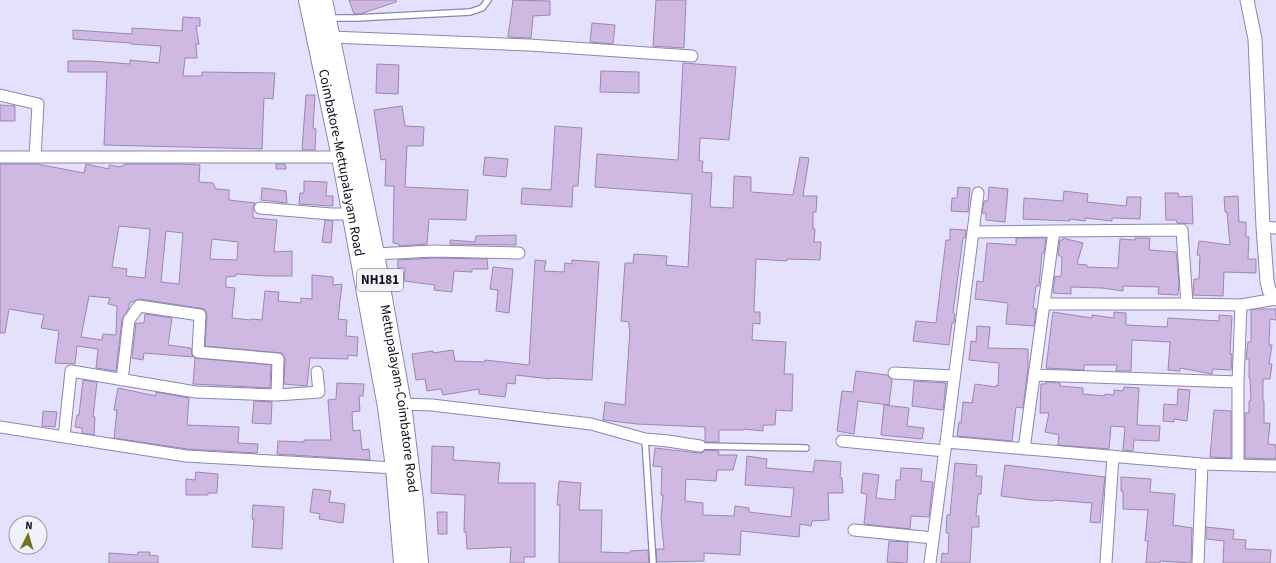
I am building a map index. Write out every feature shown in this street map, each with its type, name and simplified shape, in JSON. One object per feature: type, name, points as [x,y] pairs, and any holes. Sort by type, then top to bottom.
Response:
[{"type":"highway","name":"Coimbatore-Mettupalayam Road","points":[[308,0],[324,38],[350,214],[395,406],[395,468],[402,563]]},
{"type":"highway","name":"Mettupalayam-Coimbatore Road","points":[[323,0],[326,18],[324,38],[375,254],[395,406],[414,502],[419,563]]},
{"type":"street","points":[[1044,304],[1241,305],[1276,299],[1269,290],[1267,281],[1269,228],[1255,39],[1248,0]]},
{"type":"street","points":[[324,38],[528,45],[692,56]]},
{"type":"street","points":[[0,95],[38,104],[35,157]]},
{"type":"street","points":[[0,157],[341,157]]},
{"type":"street","points":[[930,563],[978,193]]},
{"type":"street","points":[[260,208],[331,214],[350,214]]},
{"type":"street","points":[[973,232],[1054,230],[1182,230],[1187,304]]},
{"type":"street","points":[[1024,449],[1054,230]]},
{"type":"street","points":[[375,254],[432,252],[519,253]]},
{"type":"street","points":[[1238,465],[1238,382],[1241,305]]},
{"type":"street","points":[[122,380],[130,320],[139,306],[200,315],[198,352],[278,359],[277,395]]},
{"type":"street","points":[[64,437],[71,371],[196,392],[277,395],[319,392],[317,372]]},
{"type":"street","points":[[894,373],[954,376]]},
{"type":"street","points":[[1034,375],[1238,382]]},
{"type":"street","points":[[395,406],[432,404],[591,424],[645,439],[700,446]]},
{"type":"street","points":[[0,427],[186,456],[395,468]]},
{"type":"street","points":[[842,441],[1024,449],[1202,464],[1276,466]]},
{"type":"street","points":[[1106,563],[1113,456]]},
{"type":"street","points":[[1198,563],[1202,464]]},
{"type":"street","points":[[854,530],[933,538]]},
{"type":"lane","points":[[326,18],[356,18],[470,12],[482,8],[488,0]]},
{"type":"lane","points":[[645,439],[653,563]]},
{"type":"lane","points":[[700,446],[806,448]]},
{"type":"building","points":[[349,0],[396,0],[396,2],[360,14],[354,14]]},
{"type":"building","points":[[513,0],[550,1],[550,15],[533,16],[531,38],[508,37]]},
{"type":"building","points":[[656,0],[686,0],[684,48],[653,46]]},
{"type":"building","points":[[183,17],[200,18],[200,26],[196,26],[199,44],[196,44],[197,58],[185,58],[183,76],[202,76],[202,72],[275,73],[273,99],[264,98],[262,149],[104,145],[107,72],[68,72],[68,61],[130,64],[130,60],[159,63],[161,46],[73,39],[73,30],[132,34],[132,28],[182,31]]},
{"type":"building","points":[[592,23],[615,25],[613,44],[590,42]]},
{"type":"building","points":[[683,63],[736,67],[729,140],[700,138],[699,161],[703,161],[702,172],[712,173],[710,207],[733,208],[734,176],[751,177],[751,192],[793,195],[800,157],[809,158],[803,196],[817,196],[816,212],[813,212],[813,229],[815,229],[814,242],[821,242],[820,260],[787,259],[787,261],[756,259],[754,312],[760,312],[760,324],[753,323],[752,340],[786,342],[784,374],[793,374],[792,411],[776,410],[775,425],[763,425],[763,431],[744,429],[719,430],[719,442],[705,442],[705,427],[637,424],[603,420],[605,402],[625,405],[630,329],[629,322],[621,321],[625,263],[633,263],[634,254],[667,256],[666,265],[688,267],[692,194],[595,187],[597,154],[678,160]]},
{"type":"building","points":[[377,64],[399,65],[398,94],[376,93]]},
{"type":"building","points":[[601,71],[639,72],[639,93],[600,92]]},
{"type":"building","points":[[306,95],[315,95],[313,128],[316,129],[315,150],[302,150]]},
{"type":"building","points":[[0,105],[15,106],[15,121],[0,121]]},
{"type":"building","points":[[402,106],[405,126],[424,127],[423,146],[407,146],[405,187],[468,190],[466,220],[429,219],[427,244],[399,246],[399,244],[393,243],[394,186],[385,186],[386,159],[381,160],[374,110]]},
{"type":"building","points":[[555,126],[582,128],[578,186],[573,186],[572,207],[521,204],[522,188],[551,190]]},
{"type":"building","points":[[485,157],[508,159],[506,177],[483,175]]},
{"type":"building","points":[[0,164],[37,164],[84,173],[86,164],[109,169],[109,165],[120,167],[126,164],[182,164],[200,165],[199,182],[213,183],[216,189],[229,190],[229,200],[255,203],[253,207],[253,218],[277,220],[274,252],[292,251],[292,276],[236,274],[236,276],[226,277],[226,287],[235,288],[232,318],[262,320],[265,291],[279,292],[278,301],[301,303],[301,298],[312,299],[312,275],[333,277],[333,285],[342,284],[338,319],[347,320],[346,336],[358,337],[357,356],[348,355],[348,359],[310,358],[307,386],[284,384],[285,359],[282,353],[205,346],[207,315],[205,309],[140,299],[130,302],[128,310],[122,319],[116,371],[96,368],[98,349],[77,346],[75,364],[55,363],[59,331],[41,328],[44,315],[9,309],[5,333],[0,333]],"holes":[[[119,226],[150,229],[145,278],[126,276],[127,269],[112,267]],[[166,231],[183,233],[179,284],[161,282]],[[212,239],[238,242],[237,260],[210,259]],[[89,296],[110,298],[108,304],[117,306],[116,335],[103,334],[102,340],[81,337]]]},
{"type":"building","points":[[276,164],[285,164],[286,169],[276,169]]},
{"type":"building","points":[[304,181],[327,182],[326,196],[333,196],[333,206],[299,204],[300,193],[304,193]]},
{"type":"building","points":[[958,187],[970,188],[968,212],[951,211],[952,198],[957,198]]},
{"type":"building","points":[[989,187],[1008,189],[1005,222],[986,220],[986,213],[982,213],[984,201],[988,201]]},
{"type":"building","points":[[262,188],[286,191],[287,203],[261,200]]},
{"type":"building","points":[[1064,191],[1088,194],[1087,202],[1126,206],[1127,197],[1141,197],[1140,219],[1112,218],[1112,221],[1085,218],[1085,221],[1070,219],[1070,221],[1023,219],[1024,198],[1063,201]]},
{"type":"building","points":[[1165,193],[1178,193],[1179,197],[1192,196],[1193,224],[1177,223],[1176,220],[1166,220]]},
{"type":"building","points":[[1238,196],[1239,222],[1246,222],[1246,237],[1249,237],[1248,259],[1256,259],[1256,273],[1224,272],[1223,296],[1193,295],[1194,279],[1199,279],[1200,255],[1197,255],[1199,241],[1230,245],[1224,197]]},
{"type":"building","points":[[325,220],[333,221],[331,243],[322,242]]},
{"type":"building","points":[[950,229],[966,230],[965,238],[963,238],[953,313],[955,314],[954,323],[952,323],[949,345],[913,341],[916,321],[936,323],[946,240],[950,240]]},
{"type":"building","points":[[516,235],[516,245],[450,244],[450,240],[475,242],[476,236]]},
{"type":"building","points":[[1016,238],[1046,238],[1044,253],[1042,253],[1039,286],[1036,286],[1033,308],[1036,309],[1034,326],[1006,324],[1008,303],[975,299],[977,281],[983,282],[987,243],[1016,245]]},
{"type":"building","points":[[1063,238],[1083,243],[1077,264],[1087,265],[1087,267],[1118,268],[1120,239],[1135,240],[1135,238],[1150,238],[1149,250],[1176,252],[1179,283],[1178,295],[1158,294],[1159,287],[1123,286],[1123,291],[1102,288],[1071,287],[1071,294],[1053,293],[1055,276],[1061,277],[1062,257],[1058,255],[1060,240],[1063,240]]},
{"type":"building","points":[[433,258],[487,259],[488,269],[472,269],[472,272],[454,271],[452,292],[434,290],[435,285],[404,281],[405,268],[398,268],[398,260]]},
{"type":"building","points":[[535,260],[546,261],[544,271],[564,272],[565,263],[572,264],[572,260],[599,262],[592,380],[550,379],[516,375],[515,384],[507,383],[505,397],[479,394],[479,389],[443,395],[441,389],[427,391],[425,379],[416,380],[412,354],[453,350],[455,361],[485,362],[485,360],[529,365]]},
{"type":"building","points":[[493,267],[513,269],[509,313],[496,311],[498,290],[490,289]]},
{"type":"building","points":[[1276,309],[1276,320],[1270,319],[1269,345],[1272,345],[1269,364],[1272,364],[1270,379],[1263,379],[1263,401],[1264,423],[1270,423],[1268,444],[1276,445],[1276,459],[1245,458],[1245,413],[1249,413],[1249,401],[1251,401],[1249,359],[1246,359],[1248,342],[1251,342],[1251,310]]},
{"type":"building","points":[[1053,312],[1092,318],[1092,315],[1114,318],[1114,312],[1126,313],[1126,325],[1167,327],[1168,318],[1219,321],[1219,315],[1232,316],[1230,354],[1232,354],[1231,370],[1213,369],[1212,374],[1180,368],[1180,371],[1168,370],[1170,342],[1132,340],[1131,371],[1116,371],[1117,365],[1084,365],[1084,370],[1046,368]]},
{"type":"building","points":[[145,314],[172,318],[168,345],[191,348],[192,355],[194,357],[144,353],[143,360],[132,358],[136,323],[144,323]]},
{"type":"building","points":[[977,326],[990,327],[988,348],[1028,349],[1028,368],[1023,408],[1016,407],[1012,441],[957,436],[959,422],[961,423],[963,402],[972,403],[975,384],[998,386],[999,363],[969,360],[971,341],[976,342]]},
{"type":"building","points":[[195,358],[271,365],[270,388],[193,384]]},
{"type":"building","points":[[856,371],[887,375],[892,380],[889,405],[858,401],[854,434],[837,431],[842,391],[853,392]]},
{"type":"building","points":[[83,380],[97,382],[93,417],[95,417],[94,435],[82,433],[82,428],[75,427],[77,415],[79,415]]},
{"type":"building","points":[[914,381],[946,383],[943,410],[912,406]]},
{"type":"building","points":[[1046,382],[1060,383],[1060,386],[1083,388],[1083,394],[1105,396],[1105,394],[1114,395],[1114,390],[1123,391],[1124,387],[1139,388],[1137,425],[1160,426],[1159,441],[1134,440],[1133,451],[1123,450],[1125,427],[1111,426],[1109,449],[1058,445],[1059,435],[1045,432],[1049,413],[1040,413],[1041,384],[1045,384]]},
{"type":"building","points":[[337,383],[364,384],[363,396],[359,396],[360,411],[352,412],[353,431],[360,430],[362,450],[369,449],[370,460],[277,454],[278,441],[304,442],[304,440],[331,440],[328,400],[336,399]]},
{"type":"building","points":[[118,388],[156,396],[156,392],[189,398],[187,425],[239,427],[238,443],[258,444],[257,453],[187,449],[114,438],[117,410],[114,410]]},
{"type":"building","points":[[1178,389],[1190,390],[1187,421],[1174,419],[1174,422],[1163,421],[1164,404],[1177,405]]},
{"type":"building","points":[[254,401],[272,402],[271,424],[252,423]]},
{"type":"building","points":[[884,405],[909,408],[907,426],[924,428],[922,439],[881,435]]},
{"type":"building","points":[[1214,410],[1231,411],[1231,458],[1210,457]]},
{"type":"building","points":[[43,411],[57,412],[55,427],[42,426]]},
{"type":"building","points":[[432,446],[454,447],[453,460],[500,463],[498,483],[535,483],[535,557],[524,557],[524,563],[510,563],[511,547],[467,549],[466,532],[464,532],[465,495],[431,493]]},
{"type":"building","points":[[655,448],[699,453],[702,453],[705,450],[719,451],[718,455],[737,455],[733,470],[717,470],[716,481],[686,479],[685,501],[703,503],[703,515],[734,516],[735,506],[749,508],[749,512],[791,517],[794,488],[745,485],[747,456],[767,459],[766,468],[813,472],[815,460],[841,462],[840,478],[842,478],[843,493],[828,493],[829,520],[812,521],[811,526],[800,524],[799,537],[741,531],[740,555],[704,553],[704,561],[657,562],[656,549],[664,549],[661,518],[663,495],[661,495],[662,467],[653,466]]},
{"type":"building","points":[[955,463],[977,465],[976,476],[982,476],[981,494],[978,494],[976,516],[979,516],[979,527],[972,527],[970,563],[941,563],[942,553],[948,554],[949,533],[946,533],[947,515],[950,515]]},
{"type":"building","points":[[1005,465],[1105,477],[1100,523],[1090,522],[1092,503],[1032,500],[1001,496]]},
{"type":"building","points":[[901,468],[922,469],[921,481],[933,482],[929,517],[911,516],[910,529],[864,524],[867,494],[861,493],[863,473],[879,475],[876,498],[895,500],[896,480],[900,480]]},
{"type":"building","points":[[196,472],[218,474],[217,493],[208,493],[208,495],[186,495],[186,479],[195,480]]},
{"type":"building","points":[[1121,477],[1151,479],[1150,492],[1175,494],[1173,525],[1192,528],[1191,563],[1160,561],[1160,563],[1146,563],[1148,541],[1145,541],[1148,510],[1123,509]]},
{"type":"building","points":[[559,481],[581,483],[579,510],[602,510],[601,552],[630,553],[630,551],[648,550],[649,563],[559,563],[560,505],[557,505]]},
{"type":"building","points":[[313,489],[331,491],[329,502],[345,504],[343,523],[319,519],[320,514],[310,512]]},
{"type":"building","points":[[253,505],[284,507],[282,549],[252,547],[254,519],[252,519]]},
{"type":"building","points":[[437,512],[447,512],[447,534],[438,534]]},
{"type":"building","points":[[1206,527],[1234,530],[1233,539],[1246,540],[1245,549],[1271,550],[1270,563],[1223,563],[1224,541],[1206,539]]},
{"type":"building","points":[[889,541],[908,542],[907,563],[887,562]]},
{"type":"building","points":[[138,552],[150,552],[149,555],[158,556],[158,563],[109,563],[109,553],[137,555]]}]
